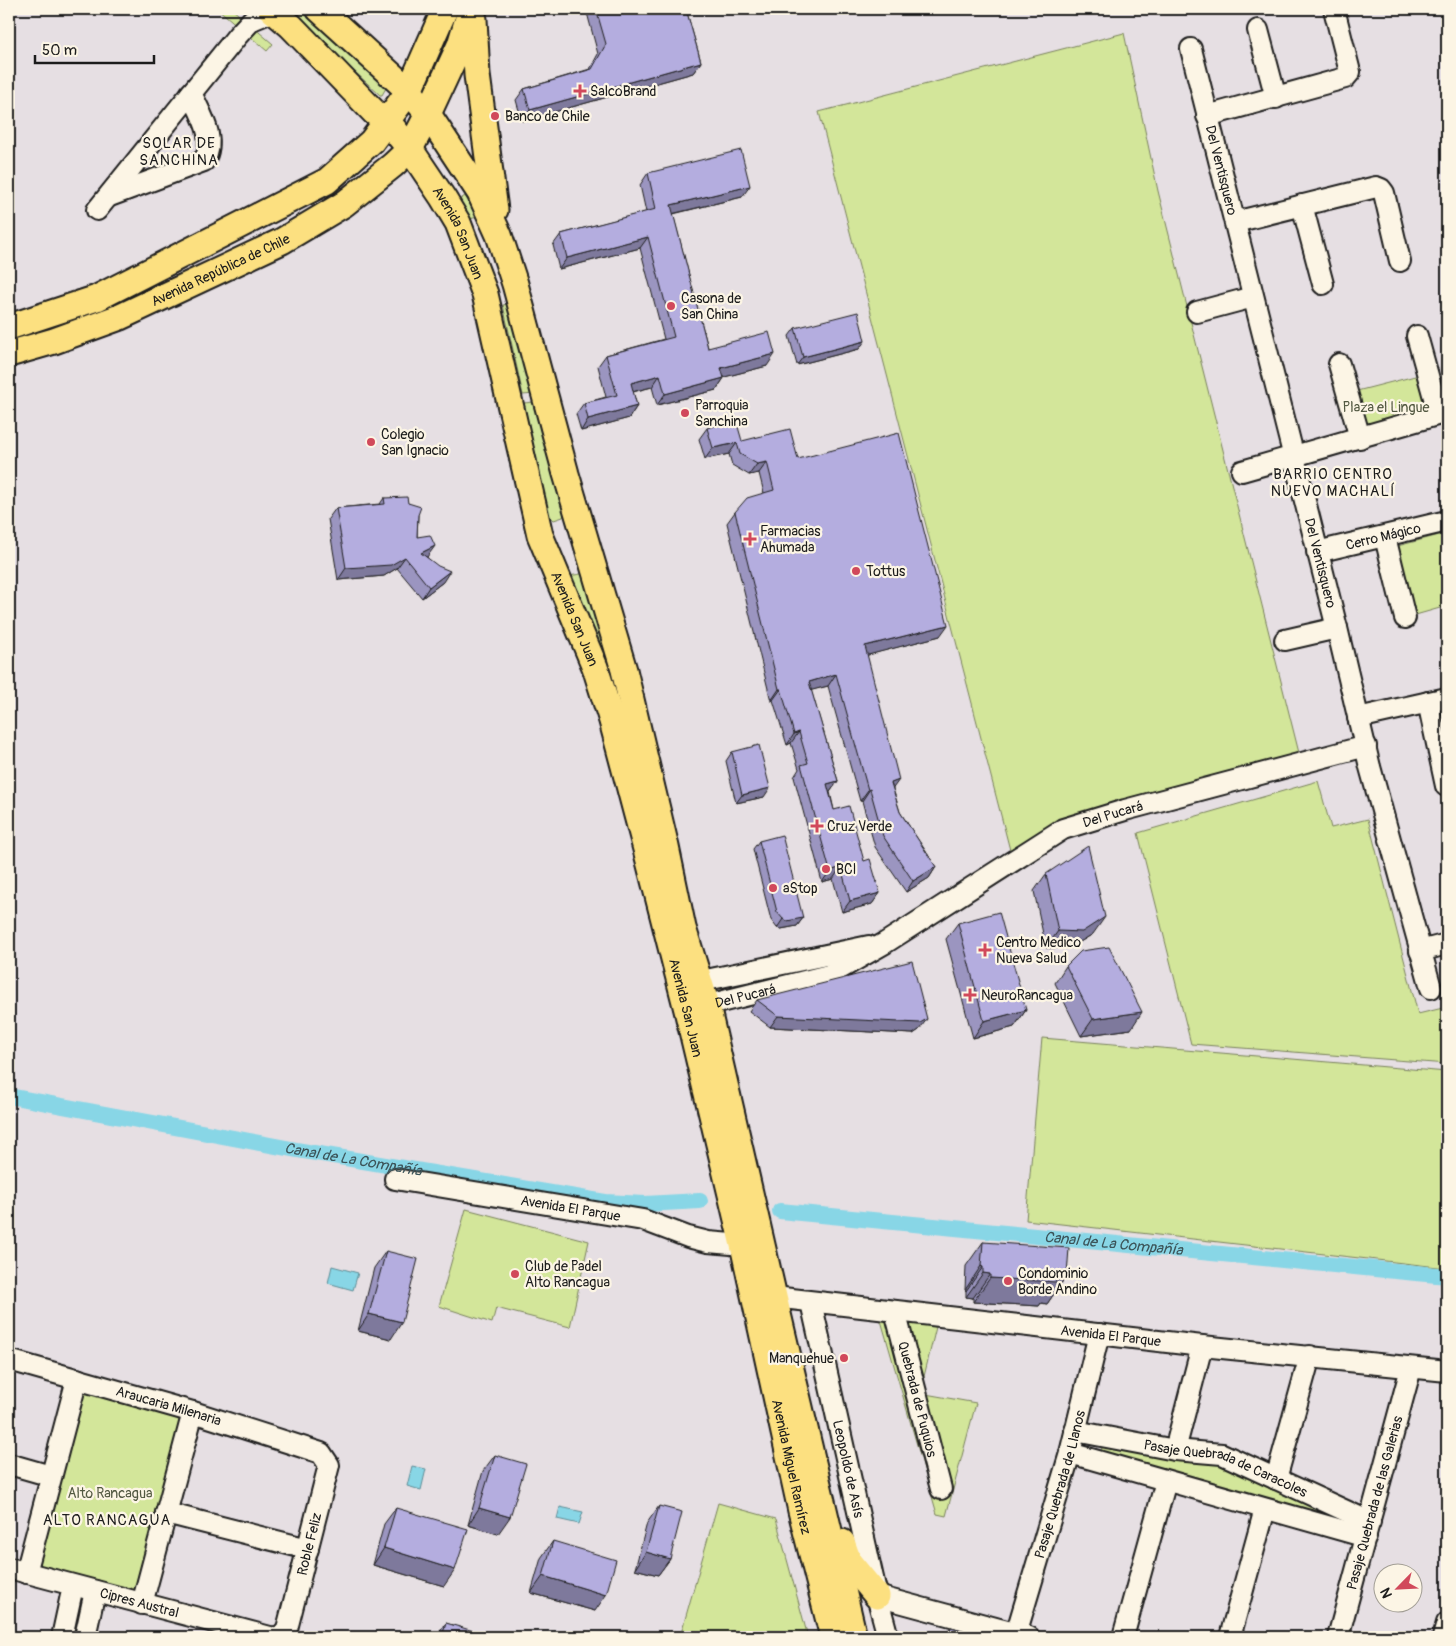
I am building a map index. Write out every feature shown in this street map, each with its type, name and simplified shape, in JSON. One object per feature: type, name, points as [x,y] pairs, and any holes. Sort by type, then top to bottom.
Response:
[{"type":"main road","name":"Avenida San Juan","points":[[276,9],[358,96],[388,122],[410,148],[458,223],[485,294],[540,535],[595,667],[697,1008],[764,1296]]},
{"type":"main road","name":"Avenida San Juan","points":[[319,9],[409,91],[428,114],[480,193],[499,235],[515,284],[569,484],[624,670],[666,847],[683,928],[690,983]]},
{"type":"main road","name":"Avenida República de Chile","points":[[9,327],[97,298],[327,181],[372,141],[388,122],[409,91],[445,9]]},
{"type":"main road","name":"Avenida República de Chile","points":[[9,354],[54,341],[120,317],[282,241],[344,204],[393,165],[410,148],[460,45],[472,9]]},
{"type":"main road","points":[[472,9],[477,76],[499,235]]},
{"type":"main road","points":[[485,294],[490,286],[494,284],[507,282],[515,284]]},
{"type":"main road","points":[[527,481],[538,489],[569,484]]},
{"type":"main road","name":"Avenida San Juan","points":[[697,1008],[743,1245],[764,1296]]},
{"type":"main road","name":"Avenida Miguel Ramírez","points":[[764,1296],[814,1470],[854,1637]]},
{"type":"main road","name":"Avenida Miguel Ramírez","points":[[764,1296],[801,1511],[833,1637]]},
{"type":"main road","points":[[814,1470],[849,1562],[877,1596]]},
{"type":"street","points":[[191,93],[207,130],[208,152],[204,161],[103,203],[191,93],[238,35],[252,20],[276,9]]},
{"type":"street","points":[[1207,116],[1276,98],[1348,76],[1350,72],[1334,9]]},
{"type":"street","points":[[1258,30],[1276,98]]},
{"type":"street","name":"Del Ventisquero","points":[[1191,49],[1358,718],[1431,988]]},
{"type":"street","points":[[1235,222],[1376,187],[1384,193],[1400,261]]},
{"type":"street","points":[[1302,205],[1322,284]]},
{"type":"street","points":[[1197,312],[1253,297]]},
{"type":"street","points":[[1242,471],[1437,415],[1438,412],[1417,336]]},
{"type":"street","points":[[1339,364],[1360,438]]},
{"type":"street","name":"Cerro Mágico","points":[[1317,552],[1447,521]]},
{"type":"street","points":[[1385,537],[1405,618]]},
{"type":"street","points":[[1286,640],[1337,628]]},
{"type":"street","points":[[1358,718],[1438,700],[1446,786]]},
{"type":"street","name":"Del Pucará","points":[[697,1008],[829,975],[885,943],[1062,829],[1125,810],[1366,746]]},
{"type":"street","name":"Del Pucará","points":[[690,983],[885,943]]},
{"type":"street","points":[[1420,951],[1447,944]]},
{"type":"street","name":"Avenida El Parque","points":[[395,1179],[643,1220],[688,1237],[708,1242],[743,1245]]},
{"type":"street","name":"Avenida El Parque","points":[[764,1296],[1202,1346],[1447,1371]]},
{"type":"street","name":"Leopoldo de Asís","points":[[811,1302],[877,1596],[888,1637]]},
{"type":"street","name":"Quebrada de Puquios","points":[[895,1310],[941,1489]]},
{"type":"street","name":"Pasaje Quebrada de Llanos","points":[[1022,1636],[1076,1431],[1099,1334]]},
{"type":"street","points":[[1175,1450],[1202,1346]]},
{"type":"street","points":[[1276,1479],[1310,1356]]},
{"type":"street","name":"Araucaria Milenaria","points":[[9,1360],[193,1412],[321,1453],[326,1459]]},
{"type":"street","name":"Pasaje Quebrada de las Galerias","points":[[1338,1637],[1411,1368]]},
{"type":"street","points":[[17,1571],[52,1476],[77,1379]]},
{"type":"street","points":[[142,1604],[193,1412]]},
{"type":"street","name":"Pasaje Quebrada de Caracoles","points":[[1076,1431],[1175,1450],[1222,1454],[1276,1479],[1368,1530]]},
{"type":"street","name":"Pasaje Quebrada de Caracoles","points":[[1070,1453],[1265,1509],[1368,1530]]},
{"type":"street","name":"Roble Feliz","points":[[278,1635],[308,1549],[329,1465],[326,1459]]},
{"type":"street","points":[[9,1464],[52,1476]]},
{"type":"street","points":[[1123,1637],[1166,1481]]},
{"type":"street","points":[[1230,1637],[1265,1509]]},
{"type":"street","points":[[166,1512],[308,1549]]},
{"type":"street","name":"Cipres Austral","points":[[17,1571],[142,1604],[278,1635]]},
{"type":"street","points":[[62,1637],[73,1586]]},
{"type":"street","points":[[85,1637],[95,1591]]},
{"type":"street","points":[[877,1596],[1022,1636]]},
{"type":"street","points":[[1443,1637],[1447,1623]]},
{"type":"green space","points":[[218,9],[232,9],[273,44],[267,51]]},
{"type":"green space","points":[[302,11],[385,86],[386,88],[382,95],[317,37],[298,17]]},
{"type":"green space","points":[[1124,33],[1158,191],[1300,757],[1011,854],[819,112]]},
{"type":"green space","points":[[465,196],[477,217],[470,219],[459,200]]},
{"type":"green space","points":[[512,303],[534,394],[523,395],[503,305]]},
{"type":"green space","name":"Plaza el Lingue","points":[[1419,375],[1431,419],[1366,436],[1353,392]]},
{"type":"green space","points":[[534,402],[567,507],[563,517],[554,520],[544,511],[524,403]]},
{"type":"green space","points":[[1447,533],[1447,606],[1405,618],[1386,549]]},
{"type":"green space","points":[[586,573],[607,659],[603,659],[569,576]]},
{"type":"green space","points":[[1318,781],[1331,828],[1368,819],[1418,1014],[1447,1007],[1447,1064],[1191,1044],[1138,833]]},
{"type":"green space","points":[[1042,1038],[1447,1072],[1447,1268],[1026,1220]]},
{"type":"green space","name":"Club de Padel Alto Rancagua","points":[[466,1209],[589,1241],[570,1327],[496,1308],[492,1323],[439,1306]]},
{"type":"green space","points":[[880,1317],[936,1327],[920,1393],[976,1403],[946,1516],[937,1514]]},
{"type":"green space","name":"Alto Rancagua","points":[[82,1390],[187,1419],[139,1595],[34,1566]]},
{"type":"green space","points":[[1104,1445],[1240,1464],[1354,1526],[1097,1456]]},
{"type":"green space","points":[[718,1503],[776,1519],[808,1637],[680,1637]]},
{"type":"water","points":[[332,1266],[358,1273],[353,1290],[328,1283]]},
{"type":"water","points":[[412,1466],[426,1469],[421,1490],[407,1486]]},
{"type":"water","points":[[560,1507],[583,1512],[579,1524],[557,1519]]},
{"type":"building","points":[[596,9],[686,9],[701,62],[530,110],[524,89],[592,69],[606,44]]},
{"type":"building","points":[[741,150],[750,186],[671,205],[708,348],[769,332],[775,354],[721,368],[724,378],[665,394],[660,375],[631,383],[637,406],[588,419],[584,403],[617,395],[606,355],[674,337],[648,237],[567,258],[561,234],[656,209],[648,173]]},
{"type":"building","points":[[858,312],[865,341],[803,357],[795,328]]},
{"type":"building","points":[[736,420],[742,441],[790,429],[798,459],[899,433],[948,625],[865,646],[899,780],[891,783],[900,812],[936,867],[913,881],[883,836],[870,789],[868,790],[836,674],[809,682],[838,781],[827,784],[834,810],[849,806],[864,861],[870,859],[880,893],[850,901],[841,867],[830,871],[801,765],[808,763],[799,732],[794,734],[781,689],[779,689],[735,512],[747,498],[774,490],[767,462],[757,464],[740,454],[737,443],[713,448],[707,428]]},
{"type":"building","points":[[407,497],[408,503],[421,507],[418,515],[417,537],[430,535],[435,546],[421,553],[438,566],[450,571],[429,587],[405,557],[391,565],[346,568],[336,508],[385,504],[384,498]]},
{"type":"building","points":[[759,745],[770,788],[742,795],[732,752]]},
{"type":"building","points":[[782,835],[803,918],[787,921],[777,912],[759,841]]},
{"type":"building","points":[[1088,846],[1105,917],[1082,932],[1058,931],[1046,874]]},
{"type":"building","points":[[999,912],[1026,1010],[984,1021],[958,923]]},
{"type":"building","points":[[1109,947],[1142,1012],[1093,1019],[1066,966],[1081,951]]},
{"type":"building","points":[[912,961],[927,1019],[920,1023],[778,1016],[757,1000]]},
{"type":"building","points":[[983,1242],[1069,1248],[1067,1275],[1064,1274],[1064,1280],[1056,1279],[1056,1282],[990,1278],[990,1274],[983,1273],[983,1267],[981,1266]]},
{"type":"building","points":[[386,1251],[418,1259],[402,1322],[369,1314]]},
{"type":"building","points":[[495,1455],[526,1464],[510,1517],[479,1508]]},
{"type":"building","points":[[659,1506],[682,1512],[670,1559],[646,1552]]},
{"type":"building","points":[[396,1508],[468,1529],[455,1570],[384,1548]]},
{"type":"building","points":[[553,1541],[616,1560],[606,1595],[543,1576]]},
{"type":"building","points":[[446,1623],[484,1634],[484,1637],[442,1637]]},
{"type":"building","points":[[951,1627],[986,1637],[948,1637]]},
{"type":"waterway","name":"Canal de La Compañía","points":[[9,1096],[297,1150],[605,1202],[645,1204],[700,1201]]},
{"type":"waterway","name":"Canal de La Compañía","points":[[780,1211],[1447,1276]]},
{"type":"place","name":"SalcoBrand","points":[[580,91]]},
{"type":"place","name":"Banco de Chile","points":[[495,116]]},
{"type":"place","name":"Casona de San China","points":[[671,306]]},
{"type":"place","name":"Parroquia Sanchina","points":[[685,413]]},
{"type":"place","name":"Colegio San Ignacio","points":[[371,442]]},
{"type":"place","name":"Farmacias Ahumada","points":[[750,539]]},
{"type":"place","name":"Tottus","points":[[856,571]]},
{"type":"place","name":"Cruz Verde","points":[[817,826]]},
{"type":"place","name":"BCI","points":[[826,869]]},
{"type":"place","name":"aStop","points":[[773,888]]},
{"type":"place","name":"Centro Medico Nueva Salud","points":[[985,950]]},
{"type":"place","name":"NeuroRancagua","points":[[970,995]]},
{"type":"place","name":"Club de Padel Alto Rancagua","points":[[515,1274]]},
{"type":"place","name":"Condominio Borde Andino","points":[[1008,1281]]},
{"type":"place","name":"Manquehue","points":[[844,1358]]},
{"type":"district","name":"SOLAR DE SANCHINA","points":[[179,152]]},
{"type":"district","name":"BARRIO CENTRO NUEVO MACHALÍ","points":[[1333,482]]},
{"type":"district","name":"ALTO RANCAGUA","points":[[107,1520]]}]
